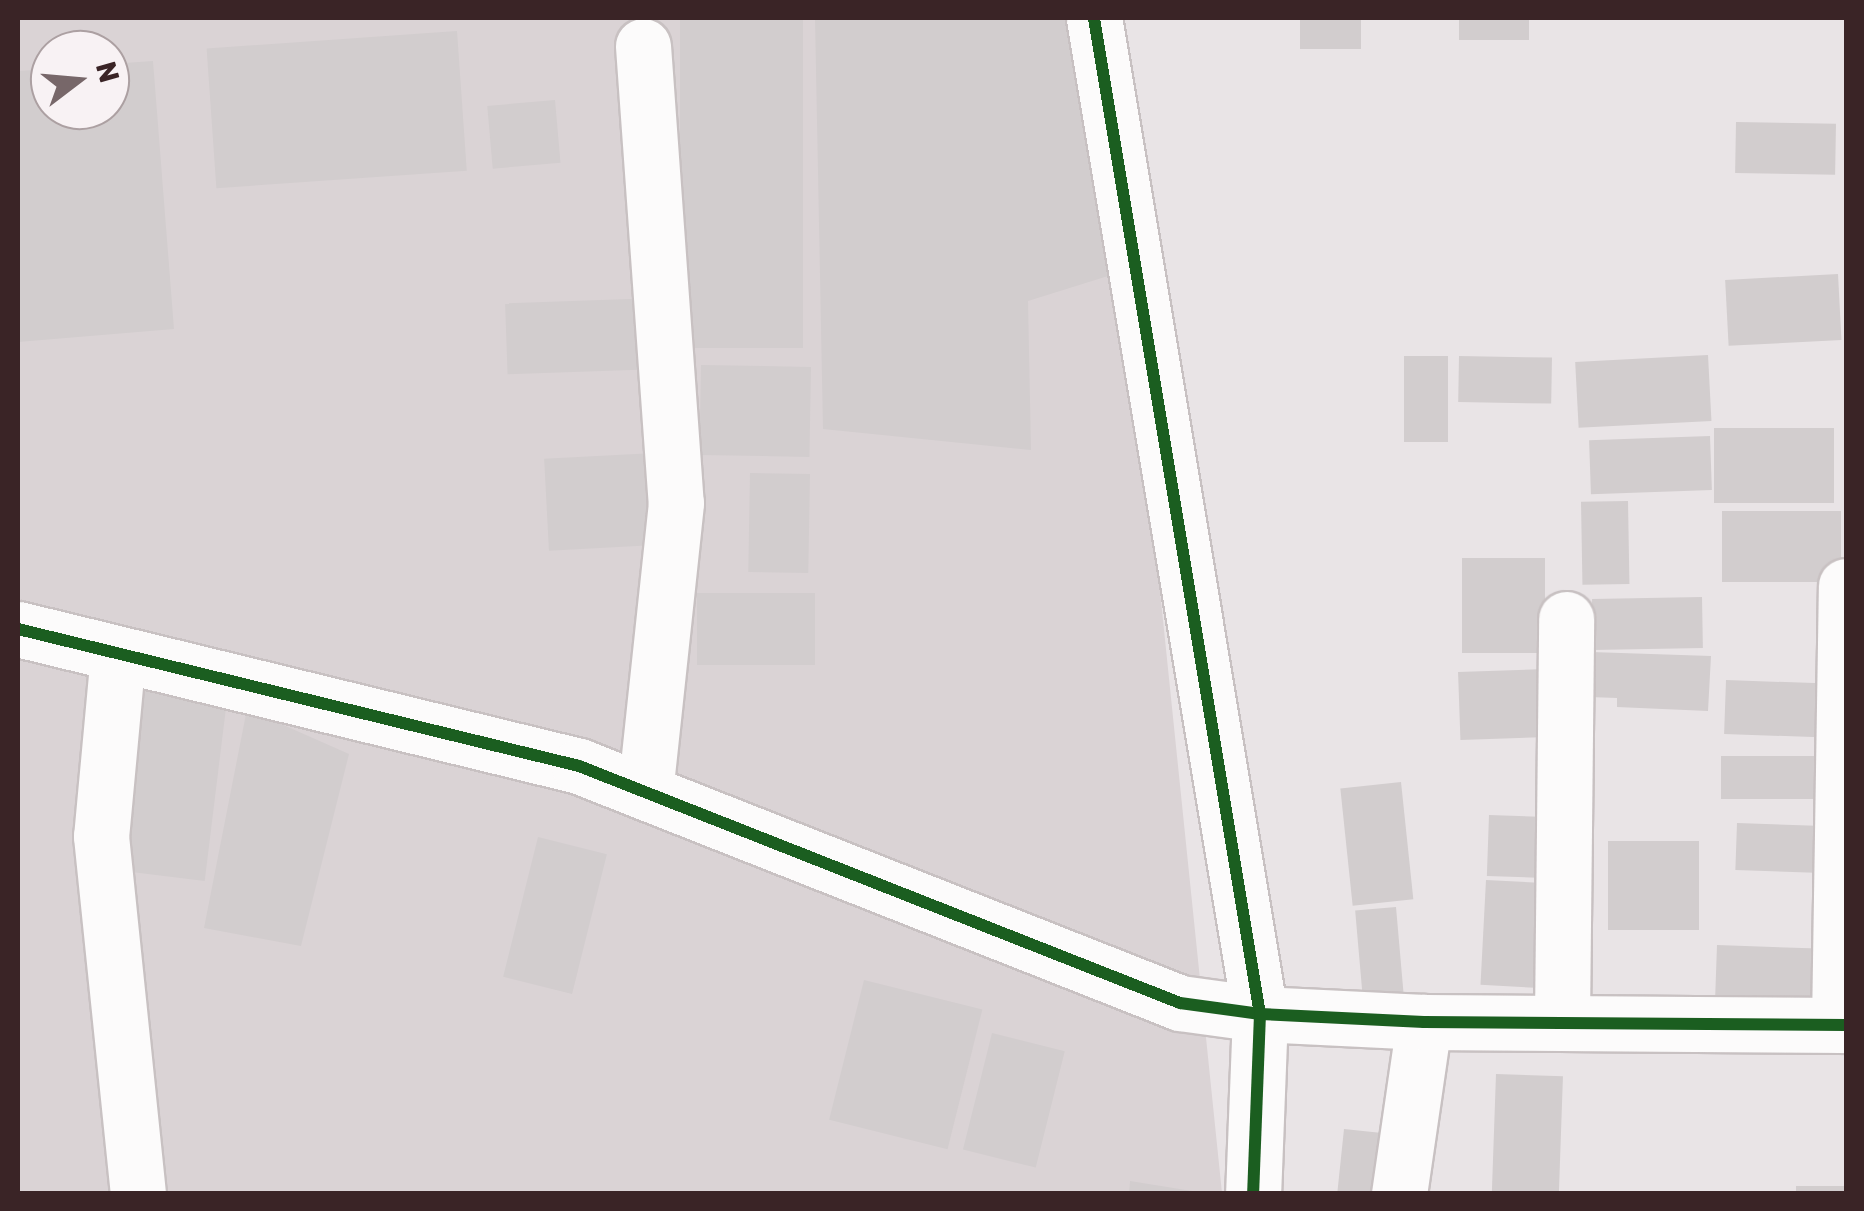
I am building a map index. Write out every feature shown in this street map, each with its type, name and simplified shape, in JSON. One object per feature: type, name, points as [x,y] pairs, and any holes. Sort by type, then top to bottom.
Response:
[{"type":"street","points":[[1094,18],[1260,1014],[1253,1194]]},
{"type":"street","points":[[643,46],[676,503],[645,791]]},
{"type":"street","points":[[18,630],[579,766],[1180,1003],[1260,1014],[1424,1022],[1843,1025],[1846,586]]},
{"type":"street","points":[[1562,1020],[1566,619]]},
{"type":"street","points":[[118,654],[101,836],[138,1194]]},
{"type":"street","points":[[1399,1194],[1424,1022]]},
{"type":"shaded area","points":[[18,18],[1101,18],[1222,1193],[18,1193]]},
{"type":"building","points":[[680,18],[803,18],[803,348],[680,348]]},
{"type":"building","points":[[815,18],[1066,18],[1108,276],[1028,301],[1031,450],[823,429]]},
{"type":"building","points":[[1300,18],[1361,18],[1361,49],[1300,49]]},
{"type":"building","points":[[1459,18],[1529,18],[1529,40],[1459,40]]},
{"type":"building","points":[[457,31],[467,171],[216,188],[207,49]]},
{"type":"building","points":[[153,61],[174,329],[18,342],[18,71],[30,70],[30,130],[130,130],[130,63]]},
{"type":"building","points":[[555,100],[560,163],[493,169],[487,106]]},
{"type":"building","points":[[1736,122],[1836,124],[1835,175],[1735,173]]},
{"type":"building","points":[[1838,274],[1841,340],[1729,346],[1725,280]]},
{"type":"building","points":[[658,298],[660,369],[508,374],[505,303]]},
{"type":"building","points":[[1708,355],[1711,421],[1579,428],[1575,362]]},
{"type":"building","points":[[1404,356],[1448,356],[1448,442],[1404,442]]},
{"type":"building","points":[[1459,356],[1552,358],[1551,404],[1458,402]]},
{"type":"building","points":[[701,365],[811,367],[809,457],[699,455]]},
{"type":"building","points":[[1714,428],[1834,428],[1834,503],[1714,503]]},
{"type":"building","points":[[1710,436],[1712,490],[1591,494],[1589,440]]},
{"type":"building","points":[[655,453],[660,545],[549,551],[544,459]]},
{"type":"building","points":[[750,473],[810,474],[808,573],[748,572]]},
{"type":"building","points":[[1628,501],[1629,584],[1582,585],[1581,502]]},
{"type":"building","points":[[1722,511],[1841,511],[1841,582],[1722,582]]},
{"type":"building","points":[[1462,558],[1545,558],[1545,653],[1462,653]]},
{"type":"building","points":[[697,593],[815,593],[815,665],[697,665]]},
{"type":"building","points":[[1702,597],[1703,648],[1593,650],[1592,599]]},
{"type":"building","points":[[1591,652],[1711,656],[1708,711],[1617,707],[1617,698],[1589,697]]},
{"type":"building","points":[[1546,669],[1548,737],[1460,740],[1458,672]]},
{"type":"building","points":[[143,678],[228,688],[205,881],[119,871]]},
{"type":"building","points":[[1726,680],[1836,684],[1834,738],[1724,734]]},
{"type":"building","points":[[247,709],[349,754],[301,946],[204,928]]},
{"type":"building","points":[[1721,756],[1837,756],[1837,799],[1721,799]]},
{"type":"building","points":[[1401,782],[1413,899],[1353,906],[1340,788]]},
{"type":"building","points":[[1489,815],[1560,817],[1558,878],[1487,876]]},
{"type":"building","points":[[1737,823],[1838,827],[1836,873],[1735,870]]},
{"type":"building","points":[[538,837],[607,854],[572,994],[503,977]]},
{"type":"building","points":[[1608,841],[1699,841],[1699,930],[1608,930]]},
{"type":"building","points":[[1486,880],[1562,884],[1556,989],[1481,985]]},
{"type":"building","points":[[1396,907],[1403,992],[1363,995],[1355,911]]},
{"type":"building","points":[[1717,945],[1835,949],[1833,1009],[1715,1005]]},
{"type":"building","points":[[864,980],[982,1010],[948,1149],[829,1120]]},
{"type":"building","points":[[992,1033],[1065,1051],[1036,1168],[963,1149]]},
{"type":"building","points":[[1496,1074],[1563,1076],[1559,1194],[1492,1194]]},
{"type":"building","points":[[1344,1129],[1394,1134],[1387,1194],[1337,1194]]},
{"type":"building","points":[[1130,1181],[1192,1191],[1192,1194],[1129,1194]]},
{"type":"building","points":[[1796,1186],[1846,1186],[1846,1194],[1796,1194]]},
{"type":"cycle path","points":[[1094,18],[1260,1014],[1253,1194]]},
{"type":"cycle path","points":[[18,629],[579,766],[1180,1003],[1260,1014],[1424,1022],[1846,1025]]}]
